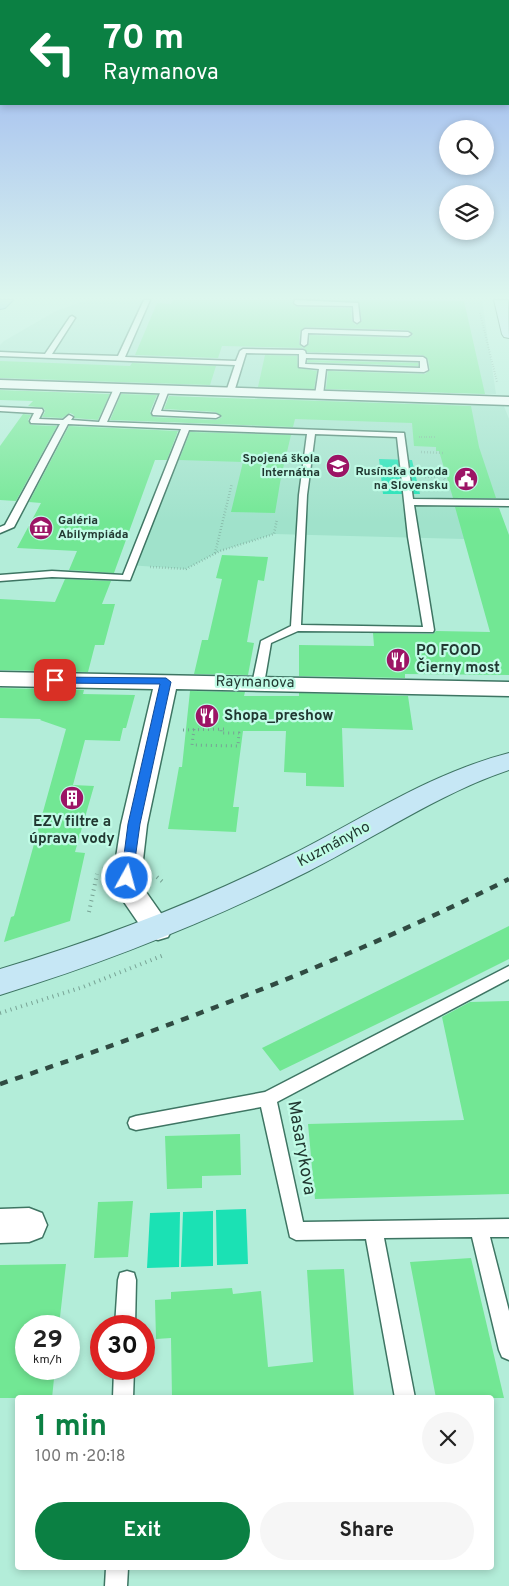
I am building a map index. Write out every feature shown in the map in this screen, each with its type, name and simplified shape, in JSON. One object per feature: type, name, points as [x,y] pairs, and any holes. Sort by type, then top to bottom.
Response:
[{"type":"street","points":[[0,384],[506,401]]},
{"type":"street","name":"Raymanova","points":[[0,679],[509,688]]},
{"type":"street","points":[[158,929],[134,895],[127,878],[134,824],[166,682]]},
{"type":"street","name":"Kuzmányho","points":[[0,982],[56,966],[158,929],[224,901],[304,861],[399,809],[461,779],[509,761]]},
{"type":"lane","points":[[230,392],[236,374]]},
{"type":"lane","points":[[319,395],[322,374]]},
{"type":"lane","points":[[102,424],[118,388]]},
{"type":"lane","points":[[166,390],[156,413],[216,416]]},
{"type":"lane","points":[[0,409],[39,411],[34,421],[68,418],[102,424],[400,435],[413,537],[429,630],[296,628],[266,641],[258,684]]},
{"type":"lane","points":[[0,530],[9,527],[68,418]]},
{"type":"lane","points":[[0,578],[52,574],[127,578],[186,427]]},
{"type":"lane","points":[[296,628],[303,495],[311,432]]},
{"type":"lane","points":[[409,502],[509,503]]},
{"type":"lane","name":"Masarykova","points":[[509,972],[268,1099],[296,1231],[509,1228]]},
{"type":"lane","points":[[136,1123],[268,1099]]},
{"type":"lane","points":[[479,1229],[509,1350]]},
{"type":"lane","points":[[373,1230],[404,1395]]},
{"type":"lane","points":[[125,1315],[127,1280]]},
{"type":"lane","points":[[123,1395],[124,1380]]},
{"type":"lane","points":[[116,1586],[117,1570]]},
{"type":"path","points":[[497,374],[506,401]]},
{"type":"path","points":[[403,452],[446,453]]},
{"type":"path","points":[[215,554],[232,484]]},
{"type":"path","points":[[132,566],[186,569],[215,554],[274,534],[277,519]]},
{"type":"path","points":[[180,730],[194,729],[223,729],[221,733],[239,733],[238,746],[192,745],[194,729]]},
{"type":"shaded area","points":[[0,374],[493,374],[496,394],[0,381]]},
{"type":"shaded area","name":"Spojená škola Internátna","points":[[258,393],[502,401],[509,419],[509,506],[479,506],[480,513],[464,539],[274,534],[220,551],[186,569],[128,565],[183,423],[252,426]]},
{"type":"green space","points":[[379,459],[412,460],[420,494],[383,494]]},
{"type":"green space","points":[[246,1209],[248,1264],[217,1265],[216,1210]]},
{"type":"green space","points":[[213,1211],[213,1266],[181,1267],[183,1212]]},
{"type":"green space","points":[[180,1212],[179,1267],[147,1268],[150,1213]]},
{"type":"building","points":[[0,374],[213,374],[210,385],[0,378]]},
{"type":"building","points":[[261,374],[316,374],[314,389],[258,387]]},
{"type":"building","points":[[328,374],[480,374],[485,394],[326,389]]},
{"type":"building","points":[[0,390],[110,394],[98,420],[74,418],[74,415],[70,413],[62,418],[42,417],[45,412],[44,408],[28,406],[33,401],[0,400]]},
{"type":"building","points":[[121,394],[157,395],[150,412],[153,417],[216,420],[222,417],[216,412],[164,409],[169,396],[471,406],[479,447],[496,498],[453,498],[439,451],[436,451],[436,447],[414,446],[412,423],[295,419],[293,427],[110,420]]},
{"type":"building","points":[[23,414],[31,415],[28,420],[31,425],[57,426],[16,501],[0,500],[0,446]]},
{"type":"building","points":[[69,426],[178,431],[167,460],[155,460],[114,573],[69,570],[77,551],[17,548],[41,503],[29,502]]},
{"type":"building","points":[[190,432],[291,435],[275,513],[231,512],[243,462],[179,460]]},
{"type":"building","points":[[455,507],[499,508],[509,535],[509,675],[405,674],[405,678],[299,676],[299,645],[374,646],[373,633],[433,634],[436,631],[490,632]]},
{"type":"building","points":[[222,555],[268,557],[264,581],[258,580],[247,642],[254,643],[248,675],[194,674],[202,640],[208,640],[222,579],[216,578]]},
{"type":"building","points":[[65,579],[111,581],[102,604],[115,604],[104,645],[95,645],[88,672],[0,670],[0,599],[55,602]]},
{"type":"building","points":[[0,688],[84,690],[83,694],[135,695],[126,728],[123,728],[120,741],[85,740],[73,785],[94,786],[75,852],[85,853],[70,921],[4,942],[11,917],[14,916],[66,729],[41,719],[0,718]]},
{"type":"building","points":[[190,691],[245,692],[244,696],[299,696],[299,693],[408,696],[413,730],[342,728],[344,787],[306,786],[306,773],[284,772],[286,731],[243,731],[233,807],[239,807],[236,832],[168,829],[179,767],[182,767]]},
{"type":"building","points":[[509,926],[509,959],[437,995],[280,1071],[262,1048]]},
{"type":"building","points":[[509,1001],[509,1194],[315,1199],[308,1124],[464,1120],[442,1017],[470,1002]]},
{"type":"building","points":[[240,1134],[241,1175],[202,1176],[202,1188],[167,1189],[165,1136]]},
{"type":"building","points":[[133,1201],[128,1257],[94,1258],[98,1202]]},
{"type":"building","points":[[471,1258],[504,1398],[494,1398],[494,1395],[435,1395],[410,1262]]},
{"type":"building","points":[[66,1264],[60,1315],[15,1315],[15,1380],[54,1380],[52,1395],[15,1395],[15,1398],[0,1398],[0,1265]]},
{"type":"building","points":[[344,1269],[354,1395],[172,1395],[171,1338],[156,1339],[155,1300],[171,1299],[171,1292],[232,1288],[233,1294],[261,1291],[268,1367],[313,1362],[307,1270]]},
{"type":"railway","points":[[0,1084],[130,1039],[322,965],[509,879]]},
{"type":"place","name":"Spojená škola Internátna","points":[[338,466]]},
{"type":"place","name":"Rusínska obroda na Slovensku","points":[[466,479]]},
{"type":"place","name":"Galéria Abilympiáda","points":[[41,528]]},
{"type":"place","name":"PO FOOD Čierny most","points":[[398,660]]},
{"type":"place","name":"Shopa_preshow","points":[[207,716]]},
{"type":"place","name":"EZV filtre a úprava vody","points":[[72,798]]},
{"type":"route","points":[[55,680],[166,682],[134,824],[127,878]]}]
